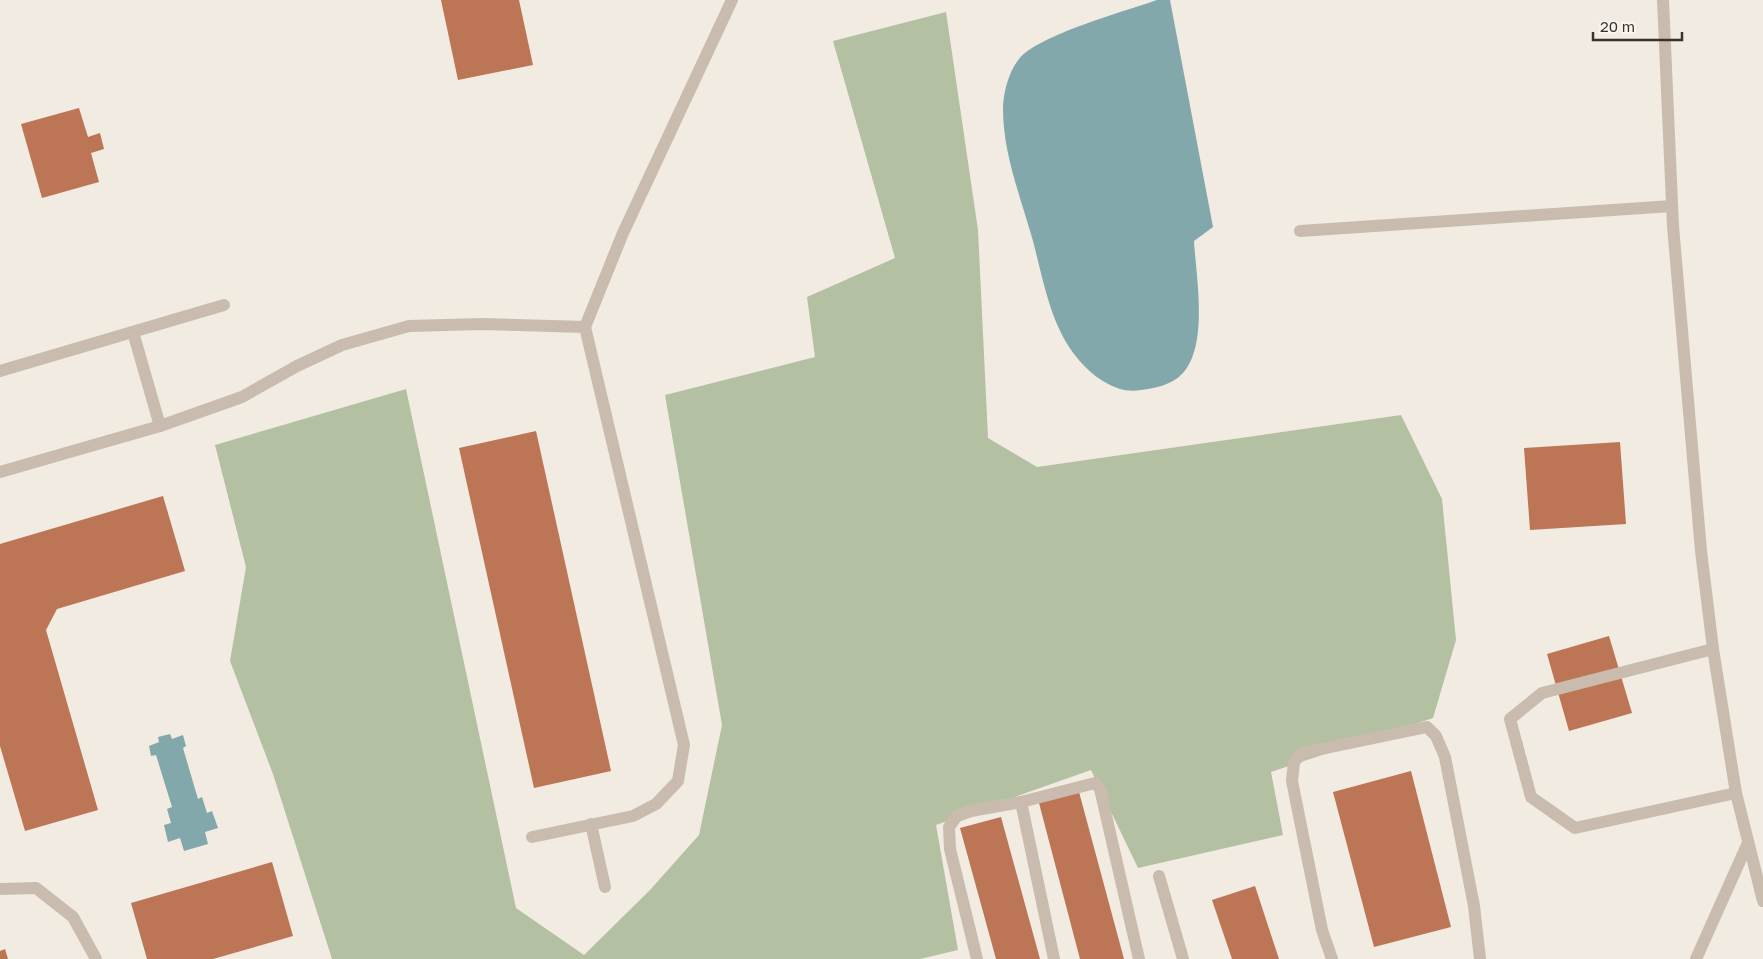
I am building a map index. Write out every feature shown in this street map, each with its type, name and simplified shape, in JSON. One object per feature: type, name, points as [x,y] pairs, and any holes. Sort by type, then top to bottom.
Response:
[{"type":"street","points":[[532,837],[632,816],[656,804],[678,781],[684,745],[585,327],[623,233],[732,0]]},
{"type":"street","points":[[1663,0],[1672,206],[1701,551],[1713,650],[1736,793],[1747,845],[1763,901]]},
{"type":"street","points":[[1300,231],[1672,206]]},
{"type":"street","points":[[0,371],[224,305]]},
{"type":"street","points":[[0,472],[160,426],[242,397],[297,366],[342,346],[409,326],[482,324],[585,327]]},
{"type":"street","points":[[133,332],[160,426]]},
{"type":"street","points":[[1713,650],[1542,693],[1510,719],[1531,797],[1575,828],[1736,793]]},
{"type":"street","points":[[1332,959],[1322,930],[1292,781],[1294,762],[1302,753],[1427,727],[1436,736],[1445,757],[1474,906],[1480,959]]},
{"type":"street","points":[[977,959],[950,849],[949,828],[957,816],[971,811],[1021,802],[1095,783],[1100,788],[1139,959]]},
{"type":"street","points":[[1021,802],[1054,959]]},
{"type":"street","points":[[592,824],[605,887]]},
{"type":"street","points":[[1696,959],[1747,845]]},
{"type":"street","points":[[1160,876],[1183,959]]},
{"type":"street","points":[[0,889],[36,888],[73,917],[96,959]]},
{"type":"green space","points":[[946,12],[978,230],[988,438],[1037,467],[1401,415],[1442,499],[1456,640],[1433,718],[1271,772],[1283,835],[1138,868],[1091,770],[936,825],[958,950],[920,959],[332,959],[273,774],[230,661],[246,567],[215,445],[406,389],[516,908],[584,955],[650,890],[699,835],[722,725],[665,395],[815,357],[807,297],[895,258],[833,41]]},
{"type":"water","points":[[1157,0],[1170,0],[1213,227],[1194,241],[1199,310],[1196,346],[1190,362],[1178,378],[1168,383],[1152,388],[1131,391],[1112,386],[1087,369],[1074,354],[1059,328],[1048,300],[1009,159],[1003,103],[1005,89],[1012,70],[1019,59],[1029,50],[1063,33]]},
{"type":"water","points":[[170,734],[172,739],[183,735],[186,746],[183,748],[198,799],[202,797],[207,813],[212,811],[218,828],[205,832],[208,844],[184,851],[180,838],[168,842],[164,825],[171,823],[167,809],[172,807],[156,755],[151,756],[149,746],[159,742],[158,737]]},
{"type":"building","points":[[441,0],[519,0],[533,65],[458,80]]},
{"type":"building","points":[[79,108],[88,137],[100,133],[104,149],[91,153],[99,182],[42,198],[21,124]]},
{"type":"building","points":[[536,431],[611,771],[534,788],[459,448]]},
{"type":"building","points":[[1620,442],[1626,524],[1530,530],[1524,448]]},
{"type":"building","points":[[163,496],[185,571],[57,609],[46,630],[98,810],[25,831],[0,746],[0,544]]},
{"type":"building","points":[[1609,636],[1632,713],[1569,731],[1547,654]]},
{"type":"building","points":[[1411,771],[1451,927],[1374,947],[1333,792]]},
{"type":"building","points":[[1079,792],[1124,959],[1080,959],[1039,803]]},
{"type":"building","points":[[1001,817],[1040,959],[996,959],[960,828]]},
{"type":"building","points":[[272,862],[293,936],[213,959],[147,959],[131,903]]},
{"type":"building","points":[[1255,886],[1279,959],[1232,959],[1212,900]]},
{"type":"building","points":[[5,949],[8,959],[0,959],[0,951]]}]
